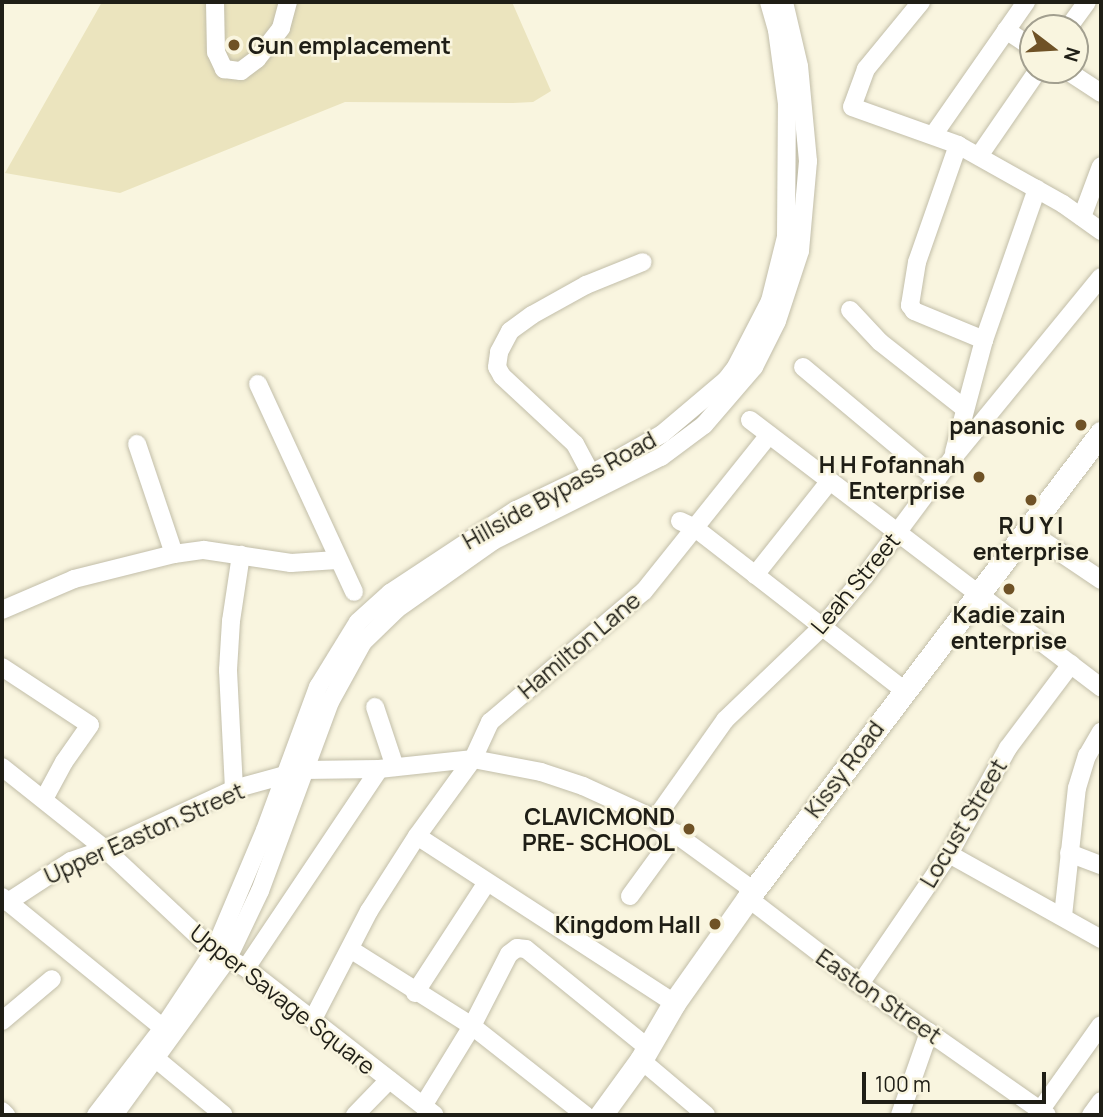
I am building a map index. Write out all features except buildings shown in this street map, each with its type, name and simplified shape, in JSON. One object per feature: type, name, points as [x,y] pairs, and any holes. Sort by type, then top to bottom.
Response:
[{"type":"main road","name":"Kissy Road","points":[[601,1115],[644,1054],[674,1003],[751,894],[1101,433]]},
{"type":"street","points":[[215,2],[216,52],[223,69],[241,71],[257,59],[281,28],[288,2]]},
{"type":"street","name":"Hillside Bypass Road","points":[[96,1115],[221,955],[284,776],[330,664],[347,635],[376,604],[447,553],[516,510],[590,474],[662,434],[726,380],[743,356],[770,301],[782,259],[788,216],[787,104],[777,30],[769,2]]},
{"type":"street","name":"Hillside Bypass Road","points":[[114,1115],[155,1058],[260,891],[330,702],[363,642],[397,609],[493,541],[661,457],[704,425],[754,367],[777,321],[800,251],[808,161],[799,66],[784,2]]},
{"type":"street","points":[[921,2],[870,62],[852,107],[934,134],[958,145],[1082,216],[1101,231]]},
{"type":"street","points":[[934,134],[1006,30],[1015,6]]},
{"type":"street","points":[[1006,30],[1019,39]]},
{"type":"street","points":[[979,156],[1028,84]]},
{"type":"street","points":[[958,145],[917,262],[910,305],[914,311],[984,340]]},
{"type":"street","points":[[1082,216],[1101,166]]},
{"type":"street","points":[[952,458],[984,340],[1037,189]]},
{"type":"street","points":[[590,474],[575,443],[502,376],[497,367],[499,352],[510,331],[531,315],[586,285],[643,262]]},
{"type":"street","name":"Leah Street","points":[[656,819],[725,720],[821,627],[897,534],[952,458],[1101,276]]},
{"type":"street","points":[[850,310],[880,342],[964,408]]},
{"type":"street","points":[[803,367],[937,479]]},
{"type":"street","points":[[258,384],[354,592]]},
{"type":"street","points":[[750,420],[1101,687]]},
{"type":"street","name":"Hamilton Lane","points":[[313,1019],[369,911],[417,836],[473,759],[490,722],[615,619],[644,591],[687,524],[769,435]]},
{"type":"street","points":[[137,444],[174,554]]},
{"type":"street","points":[[755,575],[829,482]]},
{"type":"street","points":[[687,524],[904,690]]},
{"type":"street","points":[[1027,530],[1101,580]]},
{"type":"street","points":[[2,610],[75,579],[174,554],[204,550],[291,563],[337,560]]},
{"type":"street","points":[[234,789],[228,670],[230,621],[241,555]]},
{"type":"street","name":"Locust Street","points":[[860,984],[948,854],[1008,748],[1071,664]]},
{"type":"street","points":[[2,667],[90,725],[44,799]]},
{"type":"street","points":[[246,968],[387,768],[375,706]]},
{"type":"street","points":[[1063,916],[1077,788],[1087,756],[1101,732]]},
{"type":"street","name":"Upper Easton Street","points":[[5,899],[71,861],[105,849],[234,789],[303,770],[387,768],[473,759],[530,769],[573,782],[656,819],[751,894]]},
{"type":"street","name":"Upper Savage Square","points":[[2,767],[105,849],[221,955],[246,968],[429,1111]]},
{"type":"street","points":[[630,896],[676,833]]},
{"type":"street","points":[[417,836],[674,1003]]},
{"type":"street","points":[[1069,852],[1101,864]]},
{"type":"street","points":[[948,854],[1101,939]]},
{"type":"street","points":[[415,993],[487,882]]},
{"type":"street","name":"Easton Street","points":[[751,894],[860,984],[1041,1114]]},
{"type":"street","points":[[5,899],[163,1028]]},
{"type":"street","points":[[429,1111],[509,954],[517,948],[526,949],[644,1054],[706,1115]]},
{"type":"street","points":[[350,949],[415,993],[472,1026],[585,1115]]},
{"type":"street","points":[[2,1021],[51,979]]},
{"type":"street","points":[[1041,1114],[1101,1025]]},
{"type":"street","points":[[900,1115],[929,1032]]},
{"type":"street","points":[[155,1058],[224,1115]]},
{"type":"street","points":[[355,1115],[389,1080]]},
{"type":"street","points":[[1091,1115],[1101,1101]]},
{"type":"street","points":[[2,1111],[6,1115]]},
{"type":"shaded area","points":[[102,2],[512,2],[551,91],[533,102],[345,102],[120,193],[5,173]]},
{"type":"place","name":"Gun emplacement","points":[[234,45]]},
{"type":"place","name":"panasonic","points":[[1081,425]]},
{"type":"place","name":"H H Fofannah Enterprise","points":[[979,477]]},
{"type":"place","name":"R U Y I enterprise","points":[[1031,500]]},
{"type":"place","name":"Kadie zain enterprise","points":[[1009,589]]},
{"type":"place","name":"CLAVICMOND PRE- SCHOOL","points":[[689,829]]},
{"type":"place","name":"Kingdom Hall","points":[[715,924]]}]
